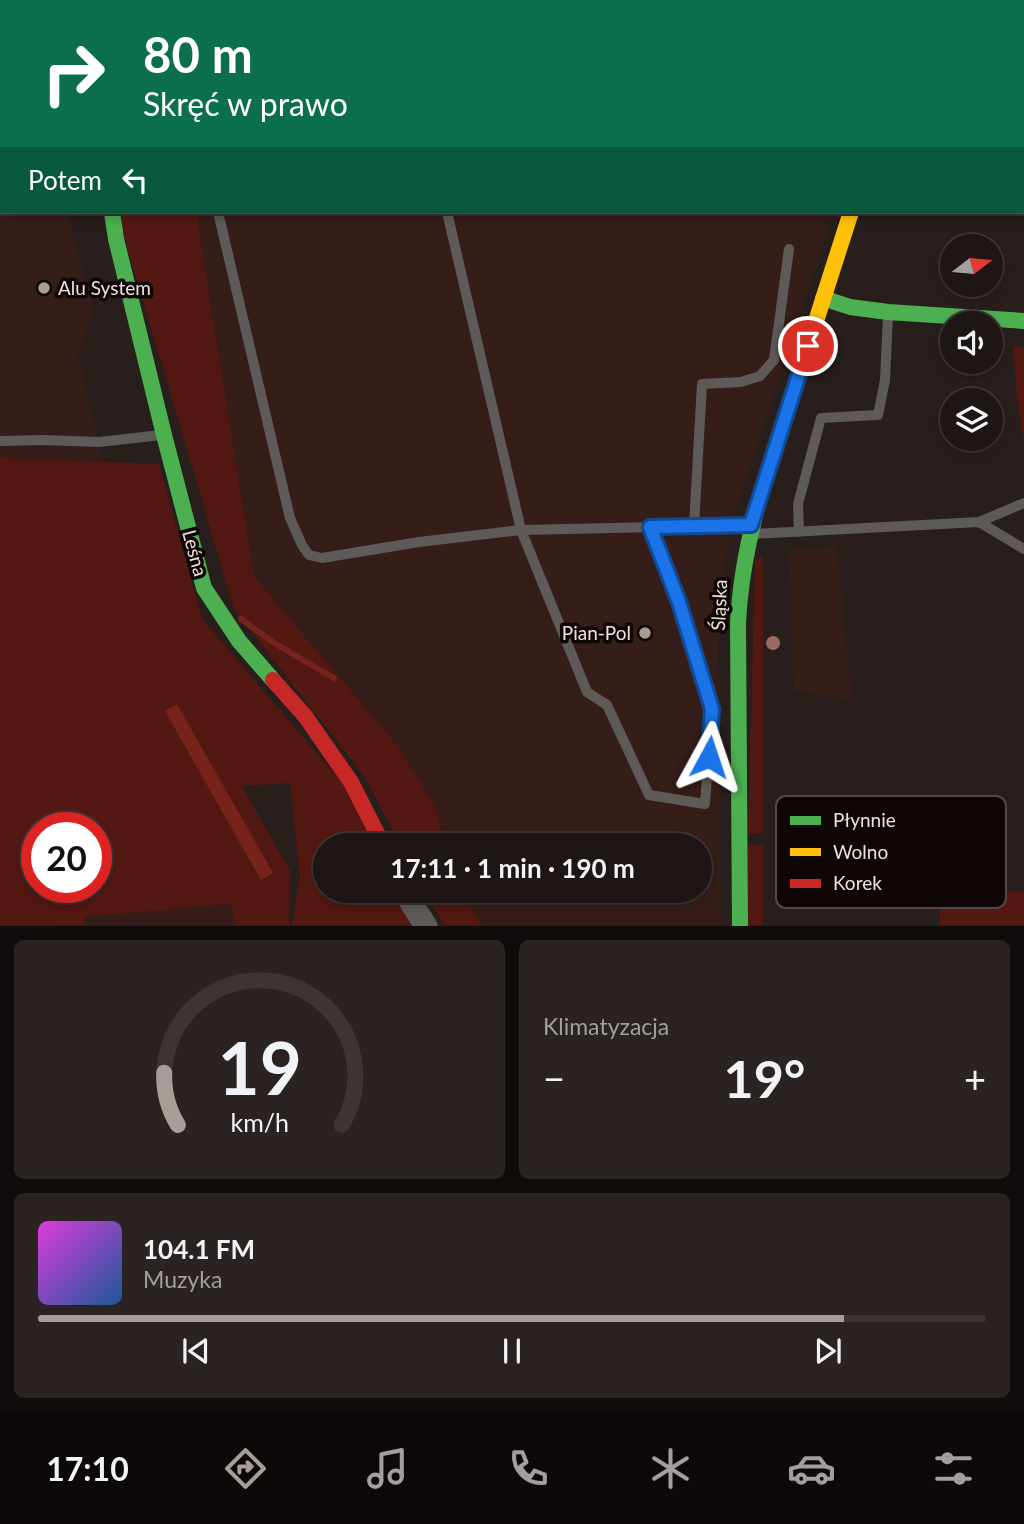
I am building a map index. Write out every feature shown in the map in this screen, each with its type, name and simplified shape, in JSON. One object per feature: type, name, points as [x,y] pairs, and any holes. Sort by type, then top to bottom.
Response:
[{"type":"street","name":"Leśna","points":[[112,214],[164,435],[204,588],[239,641],[313,727],[351,782],[377,833]]},
{"type":"street","name":"Śląska","points":[[740,926],[738,613],[741,580],[750,530],[850,214]]},
{"type":"street","points":[[823,298],[850,307],[888,312],[1024,321]]},
{"type":"street","points":[[411,903],[426,926]]},
{"type":"lane","points":[[218,214],[290,518],[309,555],[322,558],[419,542],[522,530],[694,526],[799,532],[979,522],[1024,503]]},
{"type":"lane","points":[[447,214],[522,530],[587,692],[607,705],[649,795],[705,804],[712,709],[679,602],[650,527]]},
{"type":"lane","points":[[694,526],[702,384],[741,382],[760,376],[774,360],[789,249]]},
{"type":"lane","points":[[799,532],[798,504],[821,418],[877,415],[886,380],[888,312]]},
{"type":"lane","points":[[0,441],[99,442],[164,435]]},
{"type":"lane","points":[[979,522],[1024,549]]},
{"type":"shaded area","points":[[0,214],[68,216],[94,311],[78,356],[104,462],[0,458]]},
{"type":"shaded area","points":[[120,214],[196,214],[254,576],[397,745],[435,806],[441,833],[394,833],[365,777],[234,609],[123,233]]},
{"type":"shaded area","points":[[196,214],[833,214],[736,510],[722,576],[718,625],[721,925],[481,925],[470,903],[712,903],[712,833],[441,833],[435,806],[397,745],[254,576]]},
{"type":"shaded area","points":[[1013,346],[1024,347],[1024,441],[1017,398]]},
{"type":"shaded area","points":[[0,458],[159,464],[202,619],[345,786],[369,833],[313,833],[313,903],[405,903],[418,925],[292,925],[300,876],[290,783],[242,786],[290,871],[289,925],[235,925],[232,904],[84,917],[85,925],[0,926]]},
{"type":"shaded area","points":[[837,546],[852,700],[794,691],[789,549]]},
{"type":"shaded area","points":[[762,555],[763,833],[748,834],[755,561]]},
{"type":"shaded area","points":[[177,704],[273,873],[261,880],[165,711]]},
{"type":"shaded area","points":[[748,845],[763,845],[763,925],[748,925]]},
{"type":"shaded area","points":[[1024,891],[1024,925],[940,925],[939,908],[1006,908],[1006,892]]},
{"type":"shaded area","points":[[431,903],[470,903],[481,925],[445,925]]},
{"type":"shaded area","points":[[233,904],[235,925],[85,925],[84,917]]},
{"type":"waterway","points":[[241,619],[274,643],[334,678]]},
{"type":"traffic: fast","points":[[112,214],[164,435],[204,588],[239,641],[273,680]]},
{"type":"traffic: fast","points":[[823,298],[850,307],[888,312],[1024,321]]},
{"type":"traffic: fast","points":[[740,926],[738,624],[741,591],[760,496],[800,371]]},
{"type":"traffic: slow","points":[[800,371],[850,214]]},
{"type":"traffic: jam","points":[[273,680],[305,716],[351,782],[377,833]]},
{"type":"place","name":"Alu System","points":[[44,288]]},
{"type":"place","name":"Pian-Pol","points":[[645,633]]},
{"type":"route","points":[[709,757],[712,709],[679,602],[650,527],[751,525],[808,346]]}]
